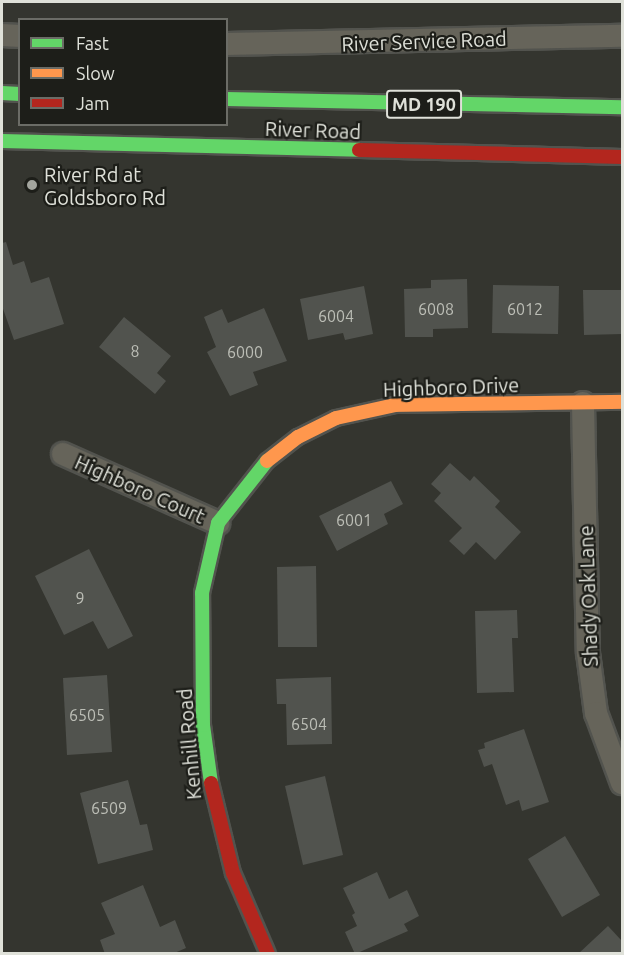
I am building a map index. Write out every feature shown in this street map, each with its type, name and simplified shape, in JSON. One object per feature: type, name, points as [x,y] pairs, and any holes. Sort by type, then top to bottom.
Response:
[{"type":"main road","points":[[2,93],[18,94]]},
{"type":"main road","name":"River Road","points":[[228,99],[622,107]]},
{"type":"main road","name":"River Road","points":[[2,143],[622,157]]},
{"type":"main road","name":"Highboro Drive","points":[[218,523],[262,464],[298,437],[336,418],[395,405],[622,402]]},
{"type":"main road","name":"Kenhill Road","points":[[218,523],[202,593],[202,725],[213,801],[224,842],[268,954]]},
{"type":"street","points":[[2,35],[18,36]]},
{"type":"street","name":"River Service Road","points":[[228,44],[622,36]]},
{"type":"street","name":"Shady Oak Lane","points":[[583,403],[588,653],[596,713],[622,783]]},
{"type":"street","name":"Highboro Court","points":[[63,454],[218,523]]},
{"type":"building","points":[[6,242],[13,265],[24,261],[31,283],[49,277],[64,324],[14,340],[2,306],[2,243]]},
{"type":"building","points":[[467,279],[468,328],[433,329],[433,337],[405,337],[404,289],[431,288],[431,280]]},
{"type":"building","points":[[493,285],[559,286],[558,334],[492,333]]},
{"type":"building","points":[[364,286],[373,334],[345,340],[343,333],[308,340],[300,299]]},
{"type":"building","points":[[583,290],[622,290],[622,334],[584,335]]},
{"type":"building","points":[[264,308],[287,361],[253,372],[258,385],[230,396],[207,352],[216,347],[204,317],[222,309],[228,323]]},
{"type":"building","points":[[124,317],[171,356],[157,373],[166,381],[155,394],[99,347]]},
{"type":"building","points":[[450,463],[470,481],[474,476],[500,501],[495,507],[521,532],[495,560],[476,542],[464,555],[449,541],[462,528],[434,501],[441,493],[431,484]]},
{"type":"building","points":[[391,481],[403,504],[384,514],[388,524],[337,551],[319,516]]},
{"type":"building","points":[[89,549],[133,636],[108,649],[93,621],[64,635],[35,576]]},
{"type":"building","points":[[316,566],[317,647],[278,647],[277,567]]},
{"type":"building","points":[[517,610],[518,638],[512,638],[514,692],[477,693],[475,611]]},
{"type":"building","points":[[107,675],[112,752],[67,755],[63,678]]},
{"type":"building","points":[[331,677],[332,744],[287,745],[286,704],[277,704],[276,679]]},
{"type":"building","points":[[524,729],[549,802],[522,811],[519,800],[506,805],[492,764],[484,767],[478,750],[485,748],[484,743]]},
{"type":"building","points":[[325,776],[343,855],[303,865],[285,786]]},
{"type":"building","points":[[128,780],[140,825],[147,824],[153,850],[98,864],[80,793]]},
{"type":"building","points":[[565,836],[600,895],[562,917],[528,859]]},
{"type":"building","points":[[377,872],[389,899],[407,890],[419,916],[404,924],[408,931],[355,954],[345,932],[357,926],[352,915],[355,913],[343,888]]},
{"type":"building","points":[[143,885],[160,927],[175,920],[186,948],[172,954],[105,954],[100,940],[115,934],[101,903]]},
{"type":"building","points":[[608,926],[622,941],[622,954],[578,954]]},
{"type":"traffic: fast","points":[[2,93],[18,94]]},
{"type":"traffic: fast","points":[[228,99],[622,107]]},
{"type":"traffic: fast","points":[[2,141],[359,150]]},
{"type":"traffic: fast","points":[[211,783],[203,725],[202,593],[218,523],[267,461]]},
{"type":"traffic: slow","points":[[267,461],[298,437],[336,418],[395,405],[622,402]]},
{"type":"traffic: jam","points":[[359,150],[622,157]]},
{"type":"traffic: jam","points":[[211,783],[233,873],[268,954]]},
{"type":"place","name":"River Rd at Goldsboro Rd","points":[[32,185]]}]
